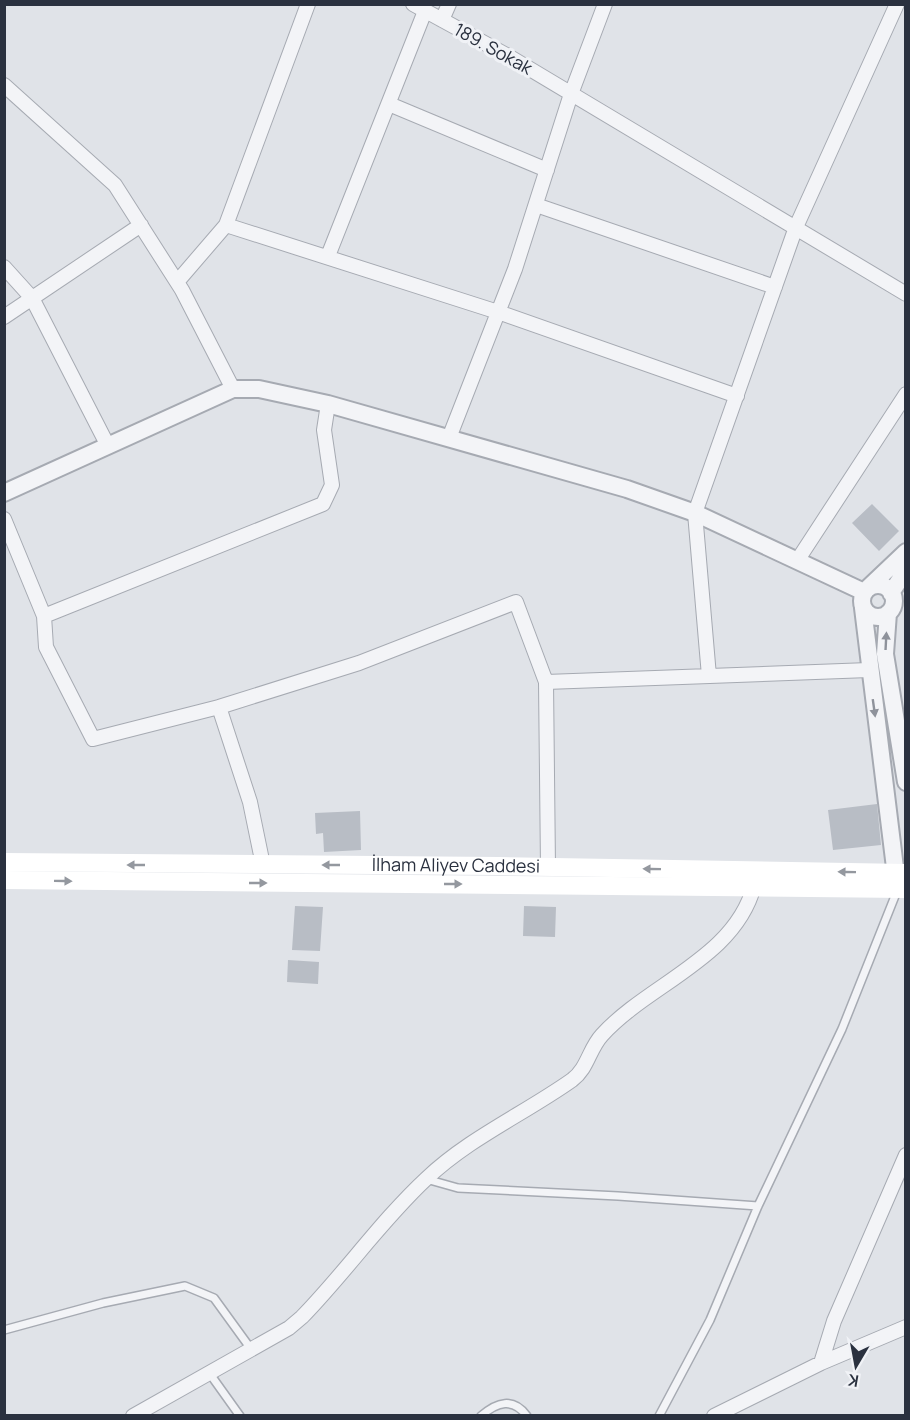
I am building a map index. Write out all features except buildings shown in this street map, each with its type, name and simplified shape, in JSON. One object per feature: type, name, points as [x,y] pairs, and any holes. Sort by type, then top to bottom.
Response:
[{"type":"main road","name":"İlham Aliyev Caddesi","points":[[4,862],[548,867],[901,881]]},
{"type":"main road","name":"İlham Aliyev Caddesi","points":[[4,880],[754,886],[901,881]]},
{"type":"street","points":[[177,282],[226,225],[308,4]]},
{"type":"street","points":[[442,20],[449,4]]},
{"type":"street","points":[[449,438],[498,312],[536,205],[571,94],[605,4]]},
{"type":"street","points":[[709,676],[695,513],[796,227],[897,4]]},
{"type":"street","points":[[328,256],[389,104],[419,8]]},
{"type":"street","name":"189. Sokak","points":[[419,8],[571,94],[906,294]]},
{"type":"street","points":[[5,85],[115,185],[177,282],[233,389]]},
{"type":"street","points":[[389,104],[547,170]]},
{"type":"street","points":[[536,205],[775,287]]},
{"type":"street","points":[[4,317],[141,225]]},
{"type":"street","points":[[226,225],[498,312],[737,396]]},
{"type":"street","points":[[4,267],[32,298],[108,446]]},
{"type":"street","points":[[4,493],[233,389],[259,389],[328,404],[449,438],[627,489],[695,513],[865,596],[874,616],[888,613]]},
{"type":"street","points":[[797,561],[906,394]]},
{"type":"street","points":[[44,616],[323,504],[332,485],[324,430],[328,404]]},
{"type":"street","points":[[4,519],[44,616],[46,647],[93,739],[219,707],[359,663],[516,602],[546,682],[548,867]]},
{"type":"street","points":[[901,881],[869,670],[865,596],[906,552]]},
{"type":"street","points":[[906,570],[891,593],[893,602],[888,613],[885,654],[902,731],[906,782]]},
{"type":"street","points":[[865,596],[878,585],[891,593]]},
{"type":"street","points":[[546,682],[869,670]]},
{"type":"street","points":[[219,707],[250,802],[264,865]]},
{"type":"street","points":[[132,1416],[150,1412],[302,1317],[426,1179],[466,1146],[582,1071],[601,1036],[718,942],[740,920],[754,886]]},
{"type":"street","points":[[821,1363],[834,1321],[906,1155]]},
{"type":"street","points":[[714,1416],[821,1363],[906,1327]]},
{"type":"lane","points":[[659,1416],[710,1320],[758,1206],[842,1029],[901,881]]},
{"type":"lane","points":[[426,1179],[458,1188],[758,1206]]},
{"type":"lane","points":[[4,1330],[103,1303],[185,1286],[214,1298],[251,1349]]},
{"type":"lane","points":[[210,1374],[240,1416]]},
{"type":"lane","points":[[481,1416],[492,1406],[506,1403],[520,1407],[527,1416]]}]
